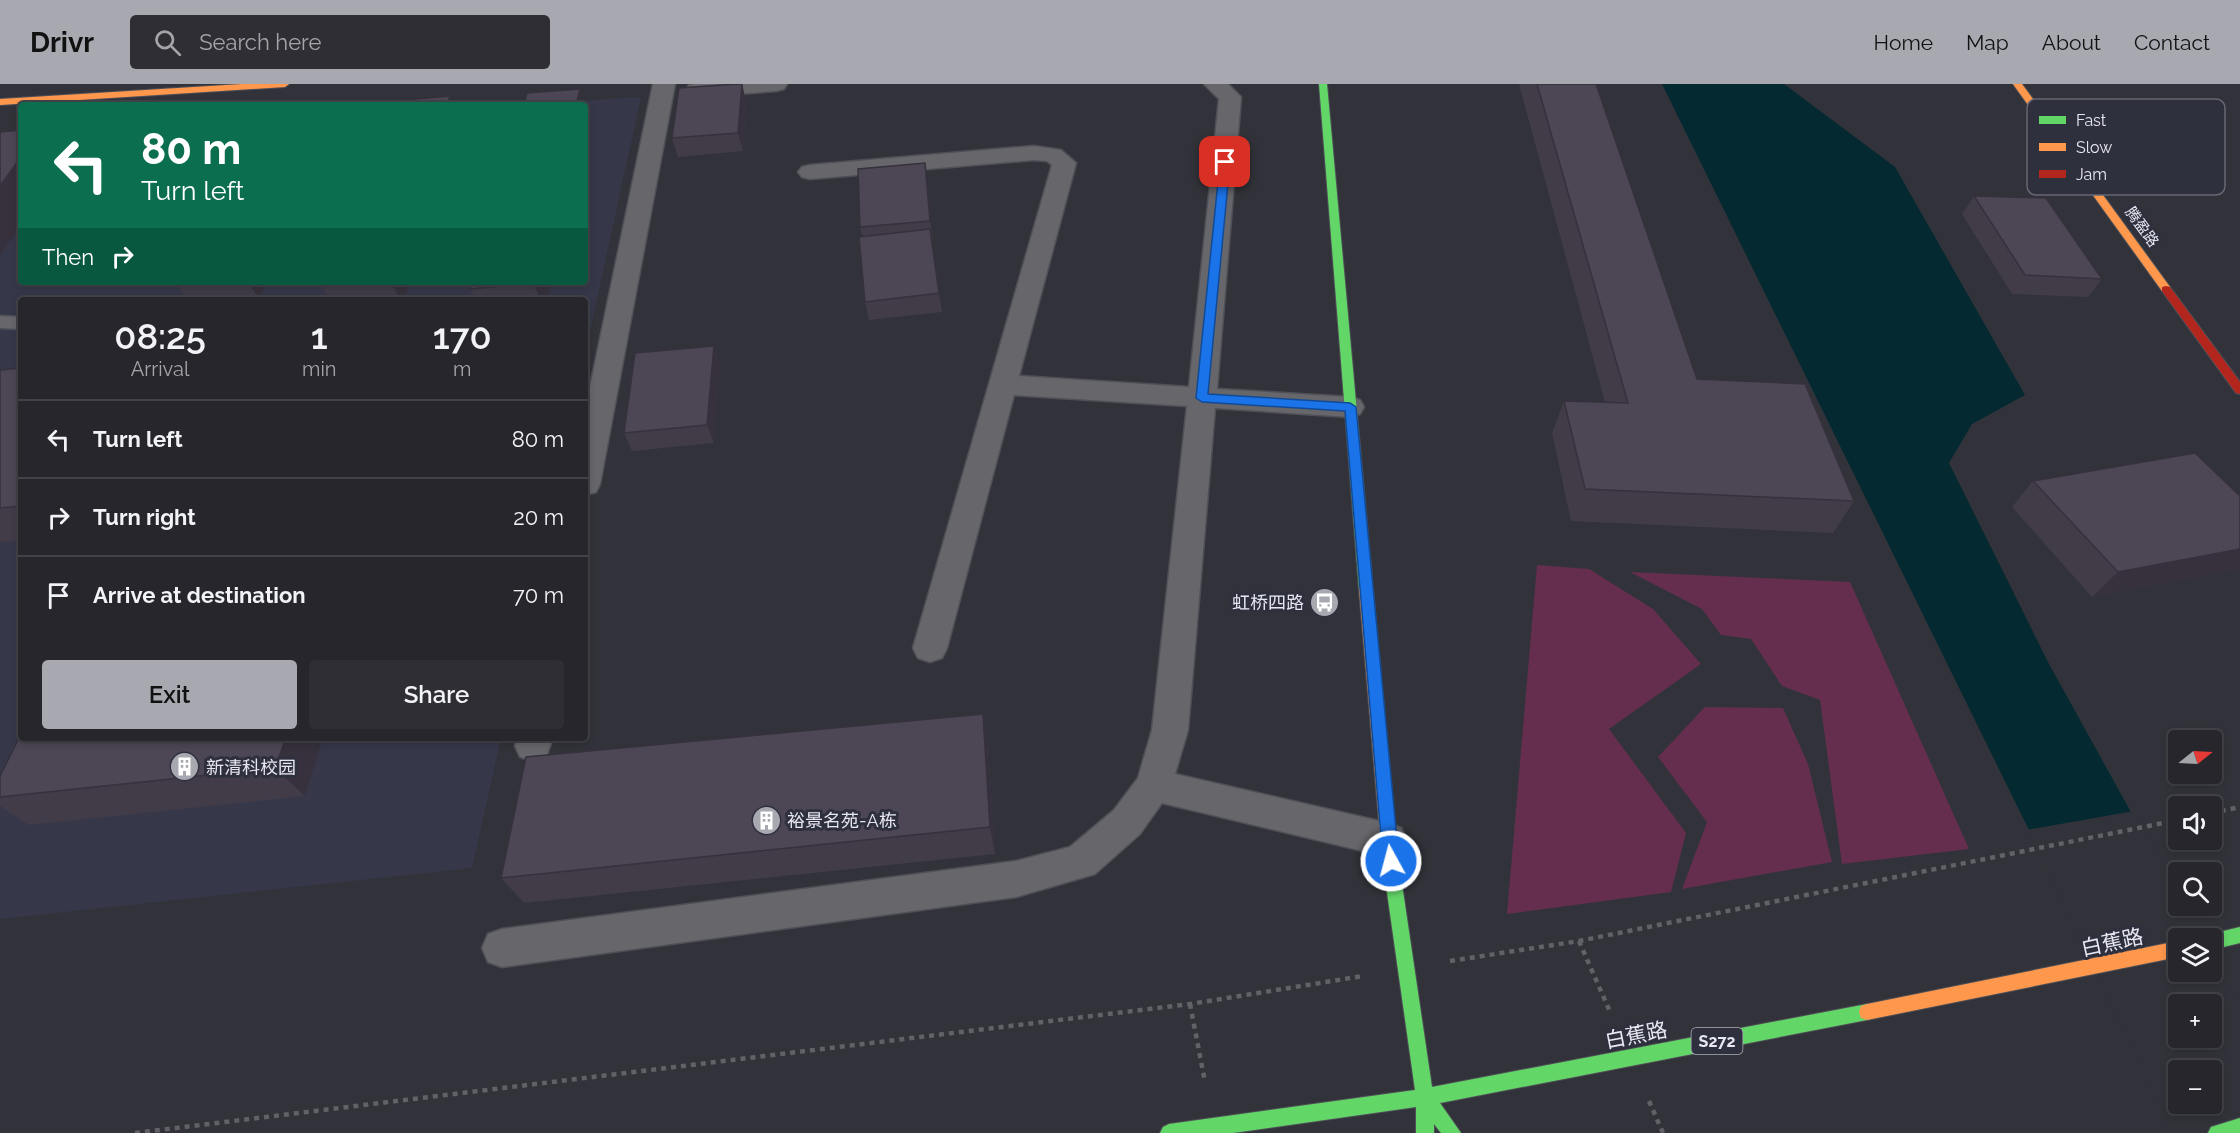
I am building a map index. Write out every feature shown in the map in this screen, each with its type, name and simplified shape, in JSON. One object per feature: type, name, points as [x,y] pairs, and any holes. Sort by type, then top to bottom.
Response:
[{"type":"street","points":[[0,102],[285,84]]},
{"type":"street","points":[[588,469],[664,88],[776,84]]},
{"type":"street","points":[[502,948],[1016,879],[1081,862],[1127,822],[1154,785],[1170,730],[1229,114],[1230,97],[1215,84]]},
{"type":"street","points":[[1323,84],[1388,840],[1425,1097],[1425,1133]]},
{"type":"street","name":"腾盈路","points":[[2017,84],[2028,99]]},
{"type":"street","points":[[810,172],[1034,153],[1053,155],[1064,163],[930,648]]},
{"type":"street","name":"腾盈路","points":[[2098,195],[2240,390]]},
{"type":"street","points":[[1004,385],[1350,407]]},
{"type":"street","points":[[1154,785],[1388,840]]},
{"type":"street","points":[[2222,939],[2240,935]]},
{"type":"street","name":"白蕉路","points":[[1169,1133],[1425,1097],[2009,985],[2168,951]]},
{"type":"street","points":[[1425,1097],[1452,1133]]},
{"type":"street","points":[[2217,1133],[2240,1127]]},
{"type":"lane","points":[[0,322],[18,323]]},
{"type":"path","points":[[2222,811],[2240,807]]},
{"type":"path","points":[[135,1133],[1190,1004],[1579,941],[1961,866],[2168,822]]},
{"type":"path","points":[[1190,1004],[1214,1127]]},
{"type":"shaded area","points":[[1662,84],[1784,84],[1895,167],[2025,395],[1972,424],[1949,463],[2049,664],[2168,879],[2168,916],[2178,916],[2178,928],[2168,928],[2168,982],[2213,982],[2215,994],[2168,994],[2168,1048],[2222,1048],[2222,1033],[2240,1133],[2178,1133],[2169,1114],[2222,1114],[2222,1060],[2168,1060],[2168,1113]]},
{"type":"shaded area","points":[[641,97],[588,340],[588,297],[18,297],[18,741],[500,741],[472,868],[0,919],[0,137],[18,136],[18,285],[588,285],[588,102],[563,102]]},
{"type":"shaded area","points":[[1537,565],[1589,569],[1653,609],[1701,664],[1609,729],[1686,833],[1671,892],[1507,914]]},
{"type":"shaded area","points":[[1630,572],[1850,582],[1969,849],[1842,864],[1820,700],[1782,686],[1751,639],[1721,635],[1702,609]]},
{"type":"shaded area","points":[[1705,707],[1783,708],[1808,764],[1832,862],[1682,889],[1707,822],[1658,757]]},
{"type":"pier","points":[[2134,811],[2168,873],[2168,916],[2192,916],[2198,928],[2168,928],[2168,982],[2222,982],[2222,973],[2240,1003],[2240,1133],[2175,1133],[2026,830]]},
{"type":"building","points":[[742,84],[738,133],[672,138],[679,88]]},
{"type":"building","points":[[1537,84],[1596,84],[1697,379],[1805,384],[1854,501],[1585,489],[1564,401],[1628,403]]},
{"type":"building","points":[[580,89],[577,102],[525,102],[527,93]]},
{"type":"building","points":[[450,96],[448,102],[392,101]]},
{"type":"building","points":[[18,130],[18,161],[0,186],[0,132]]},
{"type":"building","points":[[925,163],[930,221],[860,227],[858,169]]},
{"type":"building","points":[[1974,196],[2046,198],[2102,279],[2025,275]]},
{"type":"building","points":[[930,229],[939,293],[865,302],[859,237]]},
{"type":"building","points":[[471,285],[512,285],[470,289]]},
{"type":"building","points":[[714,346],[707,425],[624,433],[635,353]]},
{"type":"building","points":[[18,368],[18,506],[0,508],[0,370]]},
{"type":"building","points":[[2195,453],[2240,496],[2240,549],[2118,572],[2033,481]]},
{"type":"building","name":"裕景名苑-A栋","points":[[983,714],[990,827],[501,878],[526,757]]},
{"type":"building","points":[[18,740],[285,741],[275,768],[0,797],[0,776]]},
{"type":"traffic: fast","points":[[1323,84],[1366,589]]},
{"type":"traffic: fast","points":[[1390,857],[1425,1097],[1425,1133]]},
{"type":"traffic: fast","points":[[2222,939],[2240,935]]},
{"type":"traffic: fast","points":[[1169,1133],[1425,1097],[1867,1012]]},
{"type":"traffic: fast","points":[[1425,1097],[1452,1133]]},
{"type":"traffic: fast","points":[[2217,1133],[2240,1127]]},
{"type":"traffic: slow","points":[[0,102],[285,84]]},
{"type":"traffic: slow","points":[[2017,84],[2028,99]]},
{"type":"traffic: slow","points":[[2098,195],[2166,289]]},
{"type":"traffic: slow","points":[[1366,589],[1390,857]]},
{"type":"traffic: slow","points":[[1867,1012],[2168,951]]},
{"type":"traffic: jam","points":[[2166,289],[2240,390]]},
{"type":"place","name":"虹桥四路","points":[[1325,602]]},
{"type":"place","name":"新清科校园","points":[[185,767]]},
{"type":"place","name":"裕景名苑-A栋","points":[[766,820]]},
{"type":"route","points":[[1225,162],[1202,398],[1350,407],[1391,861]]}]
